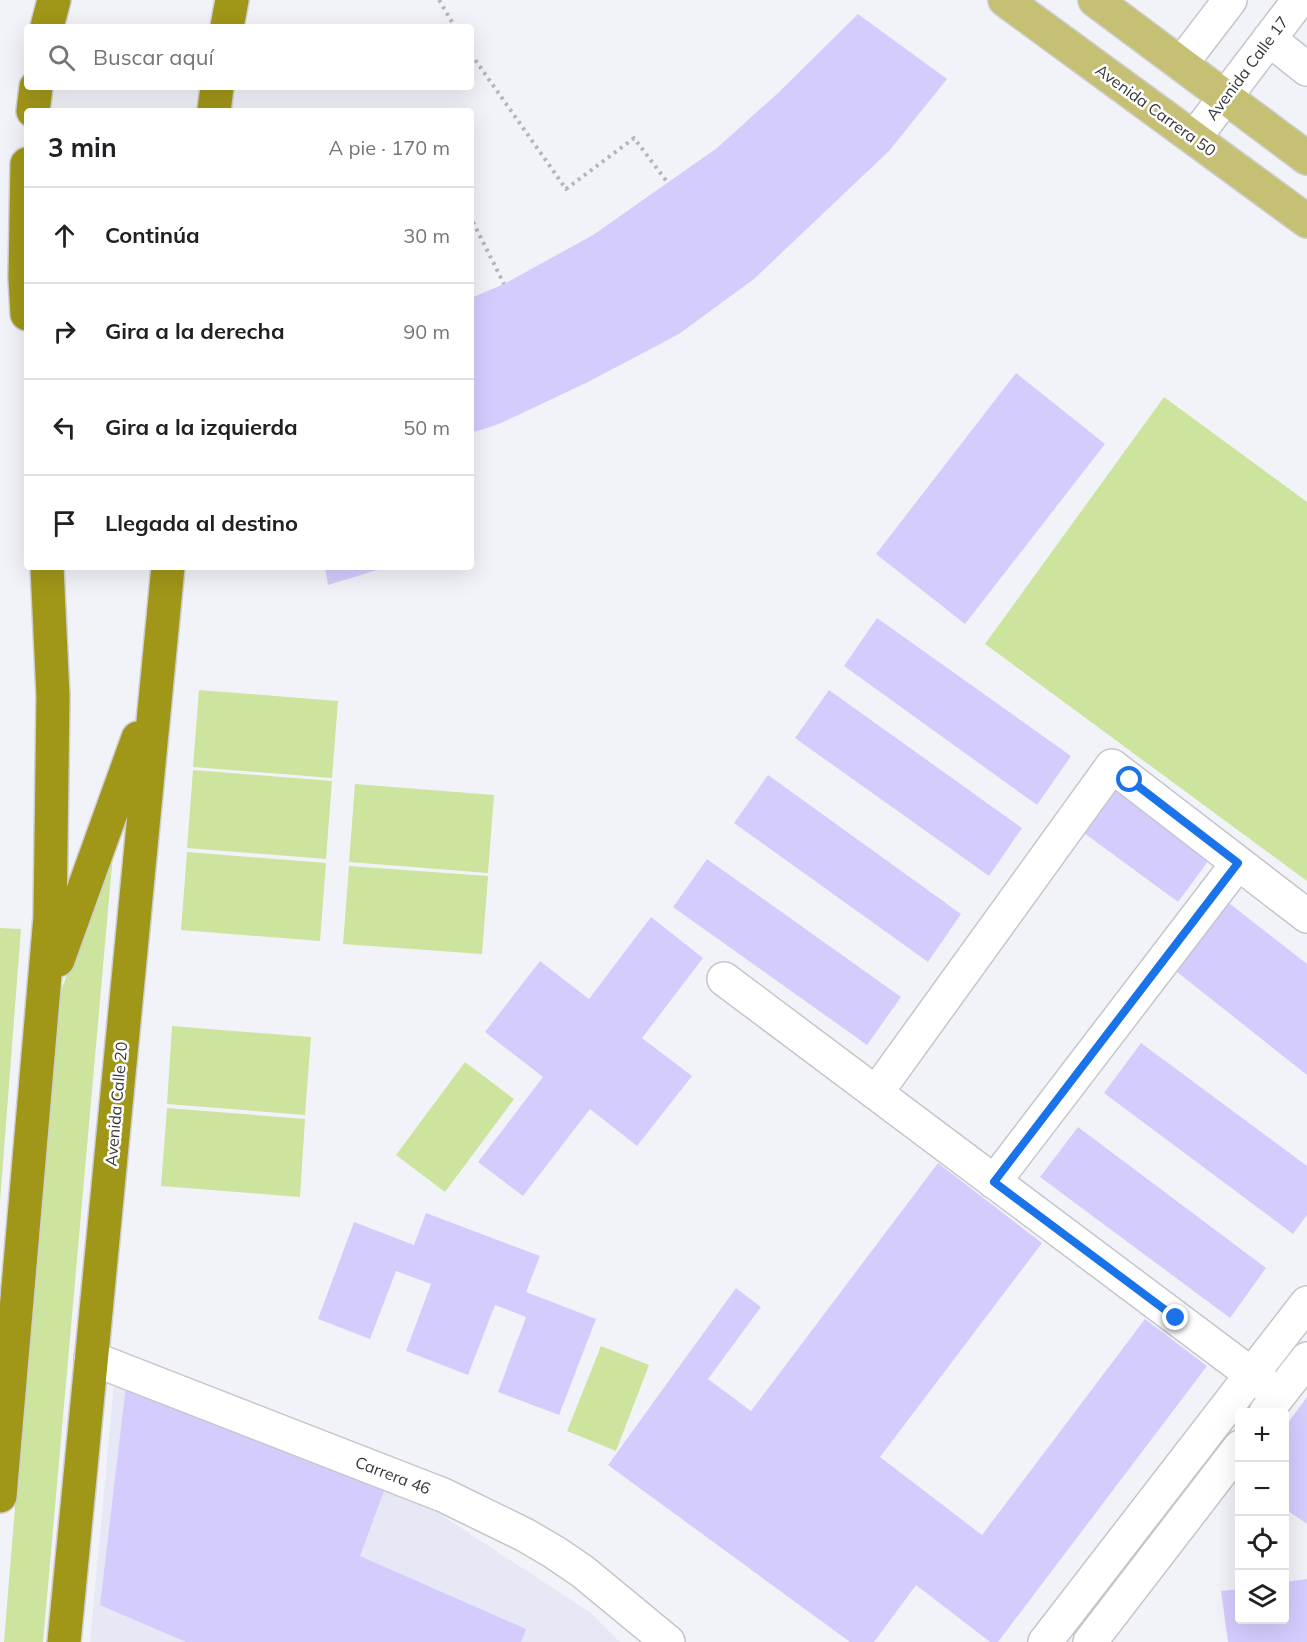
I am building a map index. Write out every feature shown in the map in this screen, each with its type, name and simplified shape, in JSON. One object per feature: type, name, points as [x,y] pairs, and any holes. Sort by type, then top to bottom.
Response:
[{"type":"highway","points":[[48,24],[54,0]]},
{"type":"highway","points":[[228,24],[232,0]]},
{"type":"highway","points":[[33,108],[36,90]]},
{"type":"highway","points":[[214,108],[217,90]]},
{"type":"highway","points":[[0,1497],[7,1339],[50,917],[53,696],[47,570]]},
{"type":"highway","name":"Avenida Calle 20","points":[[64,1642],[168,570]]},
{"type":"highway","points":[[41,1007],[155,692]]},
{"type":"main road","points":[[229,24],[237,0]]},
{"type":"main road","name":"Avenida Carrera 50","points":[[1005,0],[1307,221]]},
{"type":"main road","points":[[1095,0],[1307,158]]},
{"type":"street","points":[[1181,64],[1230,0]]},
{"type":"street","name":"Avenida Calle 17","points":[[1195,137],[1299,0]]},
{"type":"street","points":[[1269,39],[1307,69]]},
{"type":"street","points":[[876,1094],[1112,766],[1307,916]]},
{"type":"street","points":[[994,1182],[1238,863]]},
{"type":"street","points":[[724,979],[1251,1375],[1272,1404],[1307,1359]]},
{"type":"street","points":[[1045,1642],[1307,1303]]},
{"type":"street","name":"Carrera 46","points":[[91,1358],[443,1495],[525,1535],[573,1564],[668,1642]]},
{"type":"street","points":[[1090,1642],[1235,1452]]},
{"type":"path","points":[[440,0],[453,24]]},
{"type":"path","points":[[474,58],[566,189],[634,138],[668,183]]},
{"type":"path","points":[[474,224],[504,284]]},
{"type":"shaded area","points":[[115,1373],[388,1480],[591,1613],[620,1642],[90,1642]]},
{"type":"green space","points":[[1164,397],[1307,502],[1307,881],[985,644]]},
{"type":"green space","points":[[199,690],[338,701],[332,778],[193,767]]},
{"type":"green space","points":[[193,770],[332,781],[326,859],[187,848]]},
{"type":"green space","points":[[355,784],[494,795],[488,873],[349,862]]},
{"type":"green space","points":[[114,843],[43,1642],[4,1642],[56,1005]]},
{"type":"green space","points":[[187,852],[326,863],[320,941],[181,930]]},
{"type":"green space","points":[[349,866],[488,876],[482,954],[343,944]]},
{"type":"green space","points":[[0,928],[21,929],[0,1202]]},
{"type":"green space","points":[[172,1026],[311,1037],[305,1115],[167,1104]]},
{"type":"green space","points":[[465,1062],[514,1099],[445,1192],[396,1155]]},
{"type":"green space","points":[[167,1108],[305,1119],[300,1197],[161,1186]]},
{"type":"green space","points":[[601,1346],[649,1365],[616,1451],[567,1431]]},
{"type":"building","points":[[858,14],[947,79],[889,151],[754,279],[679,334],[588,382],[499,424],[474,432],[474,297],[504,284],[593,235],[717,148],[778,93]]},
{"type":"building","points":[[1016,373],[1105,444],[965,624],[876,554]]},
{"type":"building","points":[[326,570],[377,570],[328,585]]},
{"type":"building","points":[[877,618],[1071,756],[1037,805],[844,666]]},
{"type":"building","points":[[829,690],[1022,828],[989,876],[795,738]]},
{"type":"building","points":[[768,775],[961,914],[928,962],[734,823]]},
{"type":"building","points":[[1115,791],[1209,860],[1178,902],[1084,833]]},
{"type":"building","points":[[707,859],[901,997],[867,1045],[673,907]]},
{"type":"building","points":[[1220,896],[1307,964],[1307,1075],[1167,964]]},
{"type":"building","points":[[651,917],[703,958],[642,1038],[692,1076],[637,1146],[590,1109],[523,1196],[478,1162],[543,1077],[485,1032],[540,961],[589,999]]},
{"type":"building","points":[[1141,1043],[1307,1166],[1307,1215],[1293,1234],[1104,1093]]},
{"type":"building","points":[[1078,1127],[1266,1268],[1230,1318],[1040,1177]]},
{"type":"building","points":[[938,1163],[1042,1243],[880,1457],[982,1535],[1145,1319],[1207,1366],[998,1642],[990,1642],[916,1585],[874,1642],[850,1642],[608,1465],[736,1288],[761,1307],[708,1379],[751,1411]]},
{"type":"building","points":[[426,1213],[540,1256],[526,1292],[596,1319],[559,1415],[498,1392],[526,1317],[495,1305],[468,1375],[406,1351],[431,1284],[396,1271],[370,1339],[318,1319],[354,1222],[414,1245]]},
{"type":"building","points":[[127,1377],[388,1480],[360,1556],[526,1629],[521,1642],[186,1642],[100,1605]]},
{"type":"building","points":[[1307,1397],[1307,1524],[1289,1511],[1289,1421]]},
{"type":"building","points":[[1307,1579],[1307,1642],[1228,1642],[1221,1591],[1235,1590],[1235,1624],[1289,1624],[1289,1581]]},
{"type":"route","points":[[1130,780],[1238,863],[994,1182],[1176,1318]]}]
